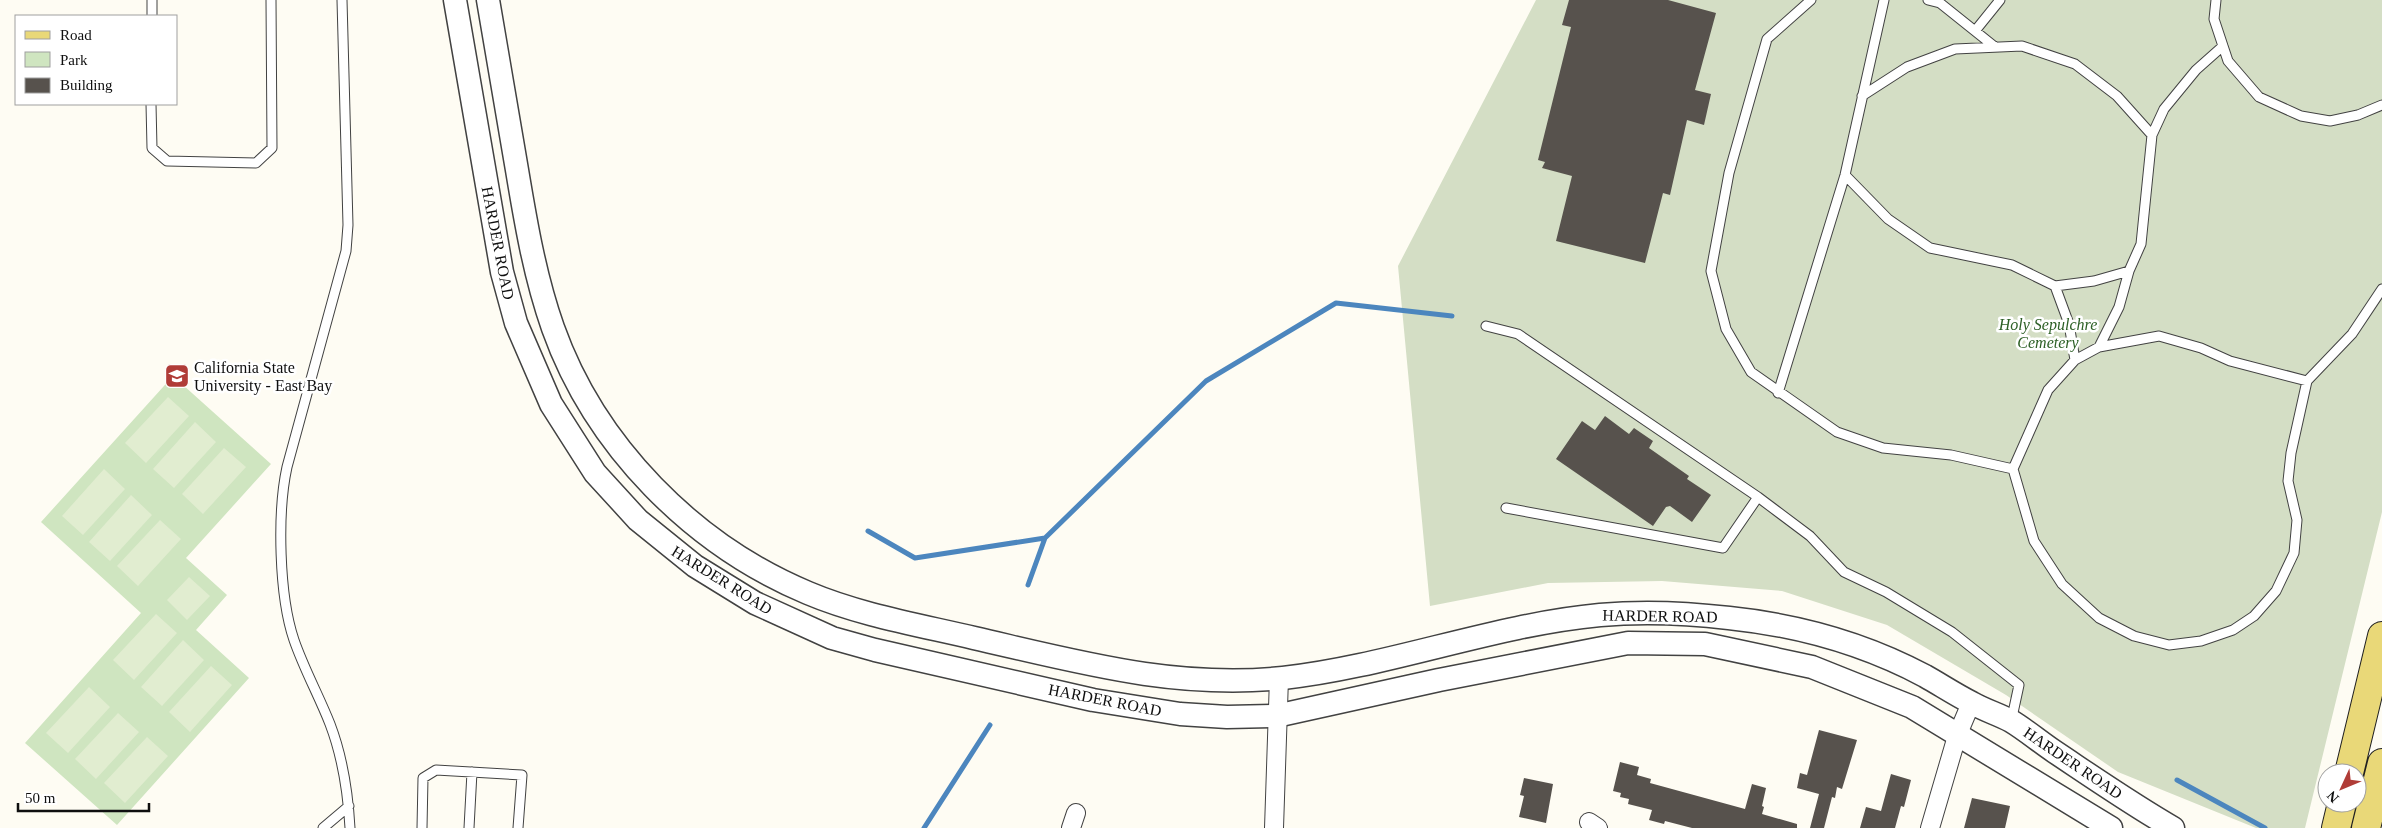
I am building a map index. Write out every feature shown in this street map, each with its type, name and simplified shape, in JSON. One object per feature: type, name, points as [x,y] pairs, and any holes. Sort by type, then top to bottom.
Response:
[{"type":"main road","points":[[2351,763],[2382,636]]},
{"type":"main road","points":[[2366,828],[2382,763]]},
{"type":"main road","points":[[2336,828],[2340,813]]},
{"type":"street","name":"HARDER ROAD","points":[[455,0],[502,272],[516,323],[551,404],[574,442],[615,496],[667,545],[695,566],[755,603],[832,638],[867,647],[1134,707],[1227,717],[1276,716],[1439,680],[1628,643],[1705,644],[1812,667],[1857,683],[1912,707],[2110,828]]},
{"type":"street","name":"HARDER ROAD","points":[[488,0],[531,252],[554,333],[578,381],[608,431],[625,454],[682,515],[748,563],[811,594],[847,607],[1116,670],[1175,679],[1225,682],[1323,673],[1546,623],[1598,615],[1648,613],[1733,618],[1836,639],[1921,674],[1971,703],[2011,722],[2136,806],[2173,828]]},
{"type":"street","points":[[1274,828],[1278,678]]},
{"type":"street","points":[[1930,828],[1957,736],[1971,703]]},
{"type":"lane","points":[[152,0],[152,15]]},
{"type":"lane","points":[[151,105],[152,148],[167,160],[256,162],[272,148],[271,0]]},
{"type":"lane","points":[[342,0],[348,215],[346,251],[286,473],[282,533],[284,586],[294,639],[330,724],[346,784],[350,828]]},
{"type":"lane","points":[[1811,0],[1767,40],[1728,173],[1711,271],[1726,329],[1751,372],[1837,432],[1883,448],[1951,455],[2013,470]]},
{"type":"lane","points":[[1778,392],[1845,176],[1884,0]]},
{"type":"lane","points":[[1928,0],[1940,3],[1995,47]]},
{"type":"lane","points":[[1974,31],[2000,0]]},
{"type":"lane","points":[[2216,0],[2214,19],[2228,61],[2259,97],[2301,116],[2330,121],[2358,115],[2382,105]]},
{"type":"lane","points":[[1862,96],[1907,67],[1955,49],[2022,46],[2075,64],[2117,96],[2152,135]]},
{"type":"lane","points":[[2099,347],[2119,307],[2129,271],[2141,244],[2152,135],[2164,109],[2196,70],[2223,46]]},
{"type":"lane","points":[[1845,176],[1888,218],[1930,248],[2012,265],[2055,286],[2094,281],[2129,271]]},
{"type":"lane","points":[[2055,286],[2069,324],[2075,360]]},
{"type":"lane","points":[[2306,381],[2230,361],[2201,348],[2159,336],[2099,347],[2075,360],[2048,390],[2013,470],[2034,541],[2062,584],[2098,618],[2134,636],[2168,645],[2201,641],[2233,630],[2254,616],[2276,591],[2294,553],[2297,520],[2288,481],[2291,453],[2306,381],[2352,334],[2382,289]]},
{"type":"lane","points":[[1486,326],[1518,334],[1758,498],[1810,536],[1844,572],[1886,592],[1952,632],[2019,685],[2011,722]]},
{"type":"lane","points":[[1506,508],[1723,548],[1758,498]]},
{"type":"lane","points":[[422,828],[423,778],[436,770],[522,774],[518,828]]},
{"type":"lane","points":[[469,828],[472,772]]},
{"type":"lane","points":[[323,828],[349,806]]},
{"type":"green space","name":"Holy Sepulchre Cemetery","points":[[1536,0],[2382,0],[2382,512],[2321,763],[2317,763],[2317,779],[2305,828],[2256,828],[2118,772],[2006,695],[1887,625],[1782,591],[1662,581],[1548,583],[1430,606],[1398,266]]},
{"type":"green space","points":[[173,376],[271,464],[186,558],[227,595],[196,630],[249,678],[117,825],[25,743],[141,613],[41,522]]},
{"type":"green space","points":[[168,397],[189,416],[146,463],[125,443]]},
{"type":"green space","points":[[195,422],[216,442],[174,488],[153,469]]},
{"type":"green space","points":[[224,448],[246,467],[203,514],[182,494]]},
{"type":"green space","points":[[104,469],[125,489],[83,535],[62,516]]},
{"type":"green space","points":[[131,495],[152,515],[110,561],[89,542]]},
{"type":"green space","points":[[160,520],[181,539],[138,586],[117,566]]},
{"type":"green space","points":[[189,577],[210,596],[187,620],[167,600]]},
{"type":"green space","points":[[156,614],[177,633],[134,680],[113,660]]},
{"type":"green space","points":[[183,640],[204,660],[162,706],[141,687]]},
{"type":"green space","points":[[211,666],[232,685],[190,732],[169,712]]},
{"type":"green space","points":[[89,687],[110,707],[68,753],[46,733]]},
{"type":"green space","points":[[118,713],[139,732],[96,779],[75,759]]},
{"type":"green space","points":[[147,737],[168,756],[125,803],[104,783]]},
{"type":"building","points":[[1569,0],[1668,0],[1716,13],[1695,90],[1711,94],[1704,125],[1687,120],[1670,195],[1663,193],[1645,263],[1556,241],[1572,176],[1542,168],[1545,162],[1538,160],[1571,27],[1562,25]]},
{"type":"building","points":[[1605,416],[1629,434],[1634,428],[1653,441],[1649,448],[1689,476],[1687,479],[1711,495],[1692,522],[1670,506],[1666,507],[1653,526],[1556,459],[1582,421],[1595,430]]},
{"type":"building","points":[[1819,730],[1857,740],[1842,789],[1837,787],[1835,798],[1832,797],[1824,828],[1810,828],[1819,794],[1797,788],[1800,773],[1807,775]]},
{"type":"building","points":[[1620,762],[1639,767],[1637,775],[1651,779],[1650,783],[1745,809],[1752,784],[1766,788],[1762,814],[1797,824],[1797,828],[1692,828],[1665,821],[1664,824],[1649,820],[1652,810],[1628,804],[1629,799],[1620,797],[1621,793],[1613,791]]},
{"type":"building","points":[[1891,774],[1911,780],[1904,807],[1901,806],[1895,828],[1860,828],[1866,807],[1881,811]]},
{"type":"building","points":[[1524,778],[1553,784],[1546,823],[1519,817],[1524,796],[1520,795]]},
{"type":"building","points":[[1972,798],[2010,806],[2005,828],[1964,828]]},
{"type":"waterway","points":[[1028,585],[1045,538],[1206,381],[1336,303],[1452,316]]},
{"type":"waterway","points":[[868,531],[915,558],[1045,538]]},
{"type":"waterway","points":[[924,828],[990,725]]},
{"type":"waterway","points":[[2177,780],[2265,828]]},
{"type":"place","name":"California State University - East Bay","points":[[177,376]]}]
